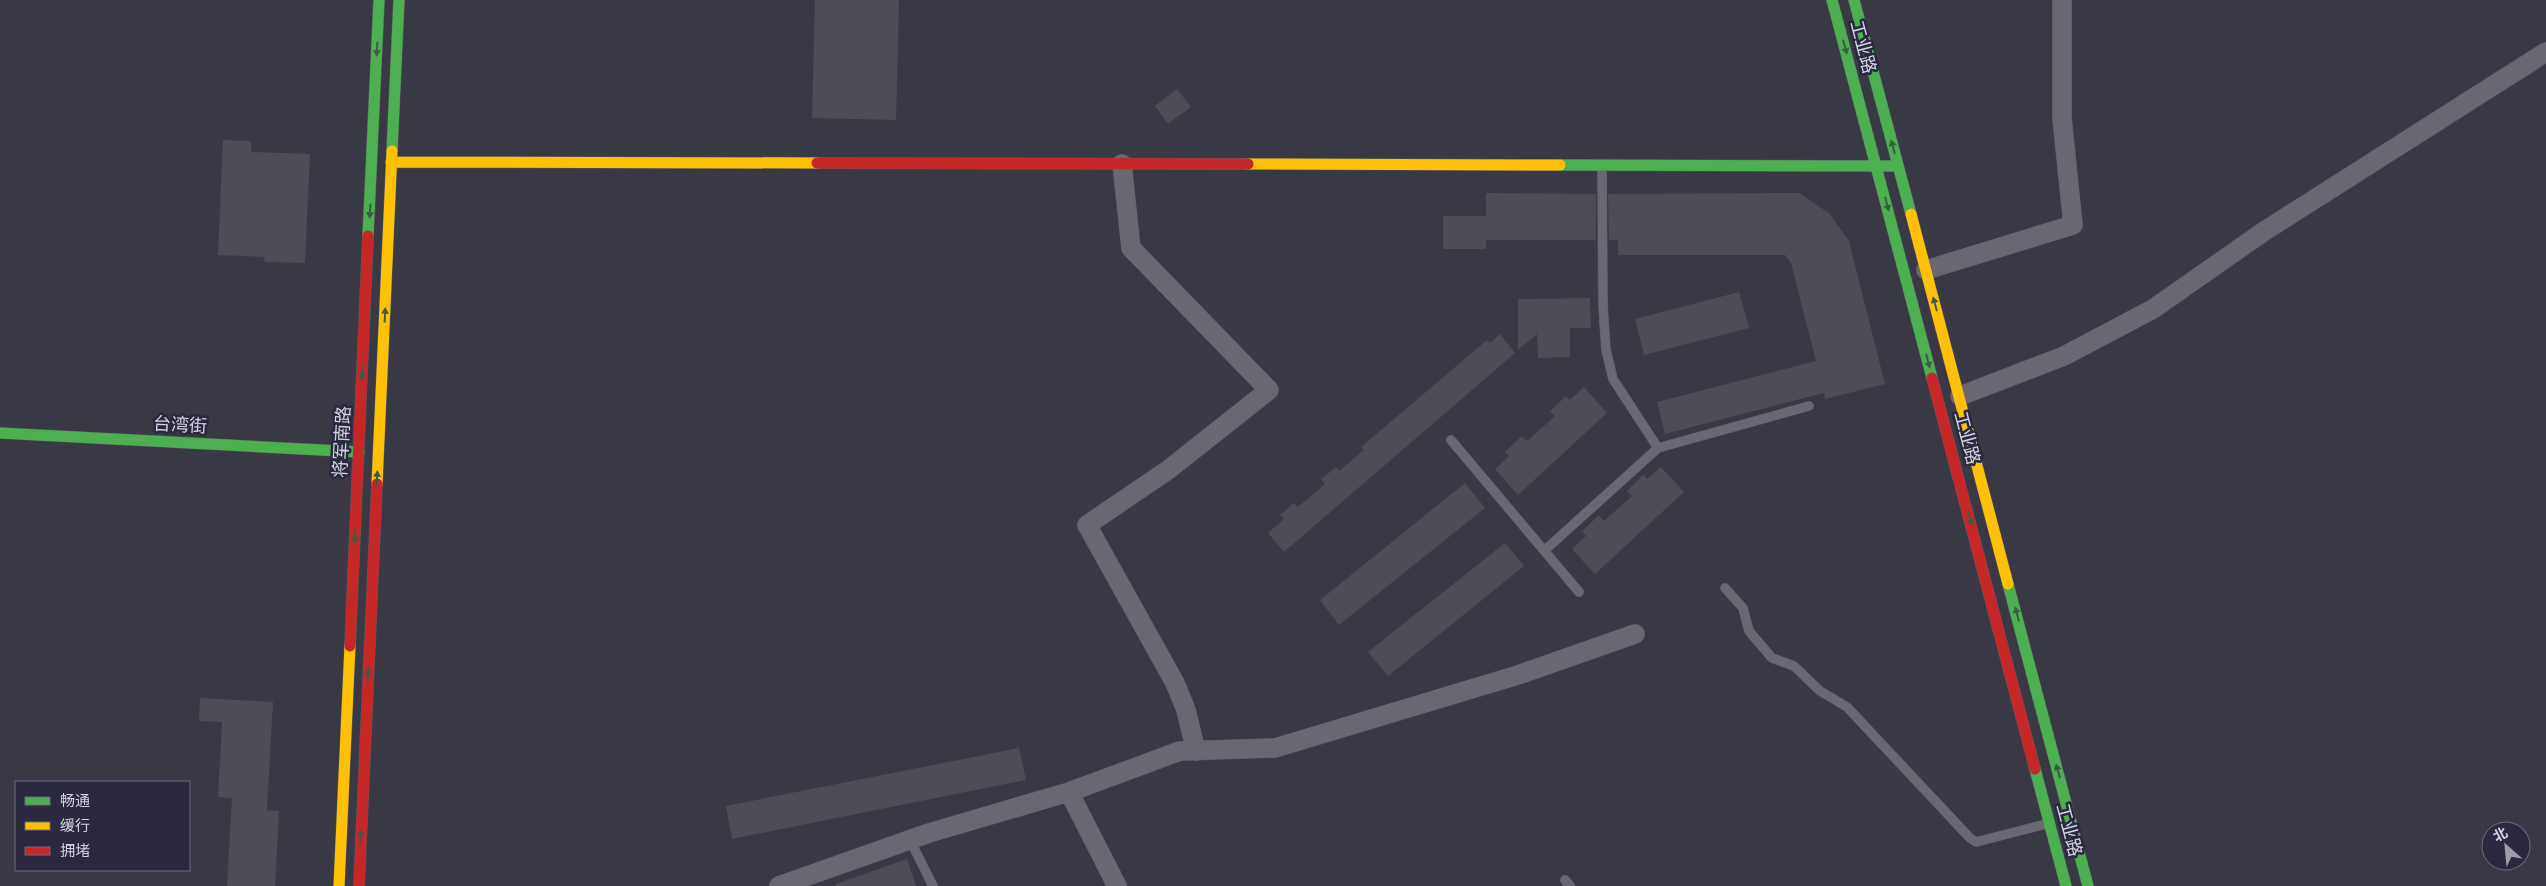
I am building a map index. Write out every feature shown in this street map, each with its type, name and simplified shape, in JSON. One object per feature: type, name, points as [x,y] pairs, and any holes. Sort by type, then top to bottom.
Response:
[{"type":"main road","name":"将军南路","points":[[339,886],[379,0]]},
{"type":"main road","name":"将军南路","points":[[359,886],[399,0]]},
{"type":"main road","name":"工业路","points":[[1832,0],[2066,886]]},
{"type":"main road","name":"工业路","points":[[1854,0],[2088,886]]},
{"type":"main road","points":[[392,162],[1898,166]]},
{"type":"main road","name":"台湾街","points":[[0,433],[359,452]]},
{"type":"street","points":[[1926,270],[2073,225],[2062,118],[2062,0]]},
{"type":"street","points":[[1960,396],[2064,356],[2153,309],[2263,232],[2546,52]]},
{"type":"street","points":[[1122,164],[1131,248],[1269,390],[1168,470],[1087,525],[1176,683],[1186,710],[1196,751]]},
{"type":"street","points":[[779,886],[910,840],[1069,792],[1180,751],[1275,748],[1518,676],[1635,634]]},
{"type":"street","points":[[1069,792],[1117,886]]},
{"type":"lane","points":[[1602,165],[1603,306],[1606,350],[1613,379],[1658,448]]},
{"type":"lane","points":[[1545,550],[1658,448],[1809,406]]},
{"type":"lane","points":[[1451,440],[1580,592]]},
{"type":"lane","points":[[1725,588],[1743,608],[1749,631],[1772,658],[1794,666],[1820,691],[1847,708],[1969,837],[1976,842],[2050,823]]},
{"type":"lane","points":[[910,840],[933,886]]},
{"type":"building","points":[[815,0],[899,0],[896,120],[812,118]]},
{"type":"building","points":[[1177,89],[1191,107],[1168,124],[1155,106]]},
{"type":"building","points":[[223,140],[251,141],[251,152],[310,154],[305,263],[264,262],[265,257],[218,255]]},
{"type":"building","points":[[1486,193],[1596,194],[1596,240],[1486,240],[1486,249],[1443,249],[1443,216],[1486,216]]},
{"type":"building","points":[[1799,193],[1829,213],[1849,241],[1885,384],[1825,399],[1824,393],[1665,434],[1657,402],[1816,361],[1791,263],[1785,255],[1618,255],[1618,240],[1609,240],[1608,194]]},
{"type":"building","points":[[1739,292],[1749,328],[1644,355],[1635,319]]},
{"type":"building","points":[[1590,298],[1591,328],[1570,328],[1570,357],[1538,358],[1537,334],[1518,350],[1518,299]]},
{"type":"building","points":[[1500,334],[1515,353],[1284,552],[1268,533],[1284,519],[1280,515],[1294,503],[1298,507],[1325,484],[1321,479],[1336,467],[1339,471],[1364,450],[1361,447],[1487,340],[1490,343]]},
{"type":"building","points":[[1584,387],[1607,413],[1518,495],[1495,469],[1509,456],[1505,452],[1522,436],[1527,441],[1555,416],[1550,411],[1566,396],[1570,400]]},
{"type":"building","points":[[1661,467],[1684,492],[1595,574],[1572,549],[1586,536],[1582,531],[1599,515],[1604,521],[1632,496],[1627,491],[1643,475],[1647,479]]},
{"type":"building","points":[[1465,483],[1485,508],[1339,625],[1320,600]]},
{"type":"building","points":[[1505,543],[1524,566],[1388,676],[1368,652]]},
{"type":"building","points":[[200,698],[273,702],[267,810],[279,811],[275,886],[227,886],[232,798],[218,797],[222,722],[199,721]]},
{"type":"building","points":[[1019,748],[1026,780],[732,839],[726,806]]},
{"type":"building","points":[[907,859],[916,886],[836,886],[836,884]]},
{"type":"traffic: fast","points":[[368,236],[379,0]]},
{"type":"traffic: fast","points":[[392,151],[399,0]]},
{"type":"traffic: fast","points":[[1832,0],[1932,378]]},
{"type":"traffic: fast","points":[[1854,0],[1911,214]]},
{"type":"traffic: fast","points":[[1560,165],[1898,166]]},
{"type":"traffic: fast","points":[[0,433],[359,452]]},
{"type":"traffic: fast","points":[[2008,584],[2088,886]]},
{"type":"traffic: fast","points":[[2035,769],[2066,886]]},
{"type":"traffic: slow","points":[[377,484],[392,151]]},
{"type":"traffic: slow","points":[[391,162],[817,163]]},
{"type":"traffic: slow","points":[[1248,164],[1560,165]]},
{"type":"traffic: slow","points":[[1911,214],[2008,584]]},
{"type":"traffic: slow","points":[[339,886],[350,646]]},
{"type":"traffic: jam","points":[[817,163],[1248,164]]},
{"type":"traffic: jam","points":[[350,646],[368,236]]},
{"type":"traffic: jam","points":[[1932,378],[2035,769]]},
{"type":"traffic: jam","points":[[359,886],[377,484]]}]
